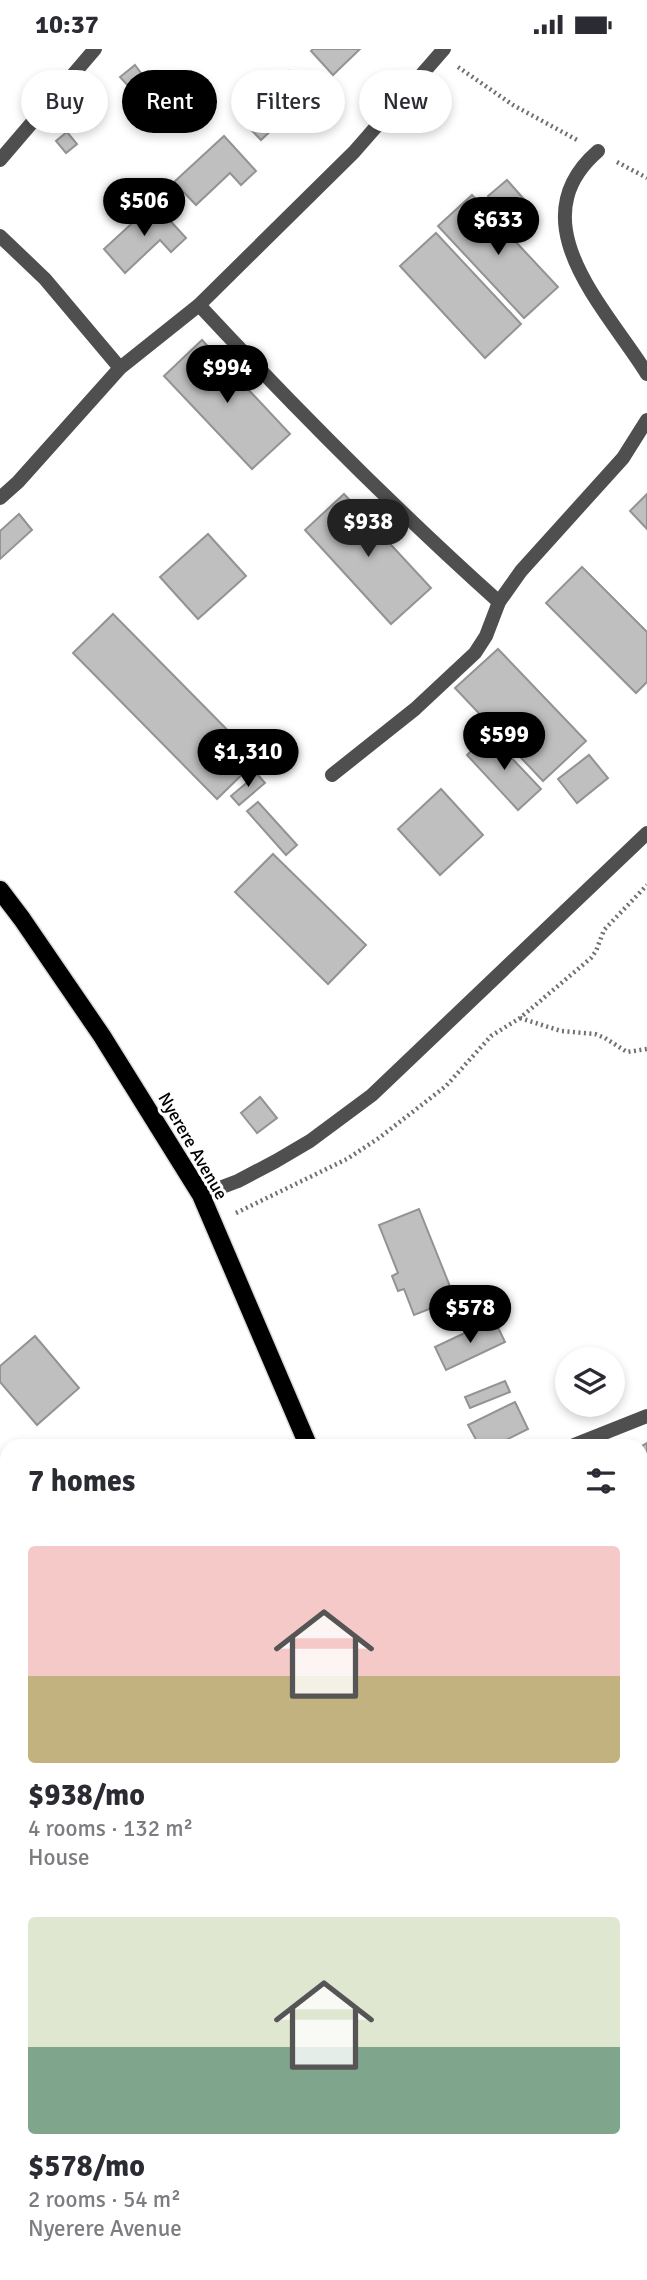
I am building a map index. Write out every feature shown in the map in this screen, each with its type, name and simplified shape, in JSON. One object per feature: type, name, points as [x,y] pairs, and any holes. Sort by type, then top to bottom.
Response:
[{"type":"main road","name":"Nyerere Avenue","points":[[0,890],[102,1036],[201,1195],[305,1439]]},
{"type":"street","points":[[0,160],[95,49]]},
{"type":"street","points":[[0,498],[18,482],[120,369],[199,305],[354,152],[442,52]]},
{"type":"street","points":[[598,151],[583,165],[573,180],[567,202],[565,230],[582,279],[647,374]]},
{"type":"street","points":[[0,236],[45,279],[120,369]]},
{"type":"street","points":[[199,305],[322,434],[440,549],[499,602]]},
{"type":"street","points":[[332,775],[415,709],[475,653],[486,636],[499,602],[521,571],[623,458],[647,420]]},
{"type":"street","points":[[201,1195],[237,1181],[276,1161],[310,1141],[372,1095],[647,832]]},
{"type":"street","points":[[589,1439],[647,1416]]},
{"type":"path","points":[[442,52],[513,105],[647,179]]},
{"type":"path","points":[[213,1223],[309,1179],[358,1152],[446,1086],[491,1036],[520,1017],[591,958],[597,951],[604,930],[647,885]]},
{"type":"path","points":[[520,1017],[562,1031],[596,1034],[627,1052],[647,1049]]},
{"type":"building","points":[[360,49],[338,70],[328,70],[311,51]]},
{"type":"building","points":[[68,133],[77,144],[66,153],[56,141]]},
{"type":"building","points":[[254,133],[268,133],[261,140]]},
{"type":"building","points":[[224,136],[256,171],[241,185],[230,173],[196,205],[174,182]]},
{"type":"building","points":[[507,180],[537,214],[518,230],[488,196]]},
{"type":"building","points":[[472,195],[558,287],[524,318],[438,226]]},
{"type":"building","points":[[154,203],[186,238],[171,252],[160,240],[125,273],[104,249]]},
{"type":"building","points":[[436,233],[521,324],[485,358],[400,266]]},
{"type":"building","points":[[202,340],[290,434],[252,469],[164,376]]},
{"type":"building","points":[[344,494],[431,588],[391,624],[305,530]]},
{"type":"building","points":[[647,494],[647,529],[630,511]]},
{"type":"building","points":[[19,514],[32,530],[0,559],[0,531]]},
{"type":"building","points":[[208,534],[246,576],[198,619],[160,577]]},
{"type":"building","points":[[582,567],[647,632],[647,682],[636,693],[546,603]]},
{"type":"building","points":[[113,614],[257,760],[217,799],[73,653]]},
{"type":"building","points":[[498,649],[586,741],[543,781],[455,688]]},
{"type":"building","points":[[489,734],[541,789],[518,810],[467,755]]},
{"type":"building","points":[[589,755],[608,778],[577,803],[558,779]]},
{"type":"building","points":[[257,774],[265,783],[239,805],[231,796]]},
{"type":"building","points":[[441,789],[483,835],[440,875],[398,829]]},
{"type":"building","points":[[258,802],[297,845],[286,855],[247,811]]},
{"type":"building","points":[[273,854],[366,945],[328,984],[235,892]]},
{"type":"building","points":[[260,1097],[277,1118],[257,1133],[241,1113]]},
{"type":"building","points":[[419,1209],[455,1299],[414,1315],[404,1289],[398,1291],[392,1276],[398,1273],[379,1225]]},
{"type":"building","points":[[494,1319],[505,1342],[446,1370],[435,1347]]},
{"type":"building","points":[[35,1336],[79,1388],[37,1425],[0,1382],[0,1366]]},
{"type":"building","points":[[505,1381],[510,1392],[470,1408],[465,1397]]},
{"type":"building","points":[[515,1402],[528,1429],[508,1439],[476,1439],[468,1425]]}]
